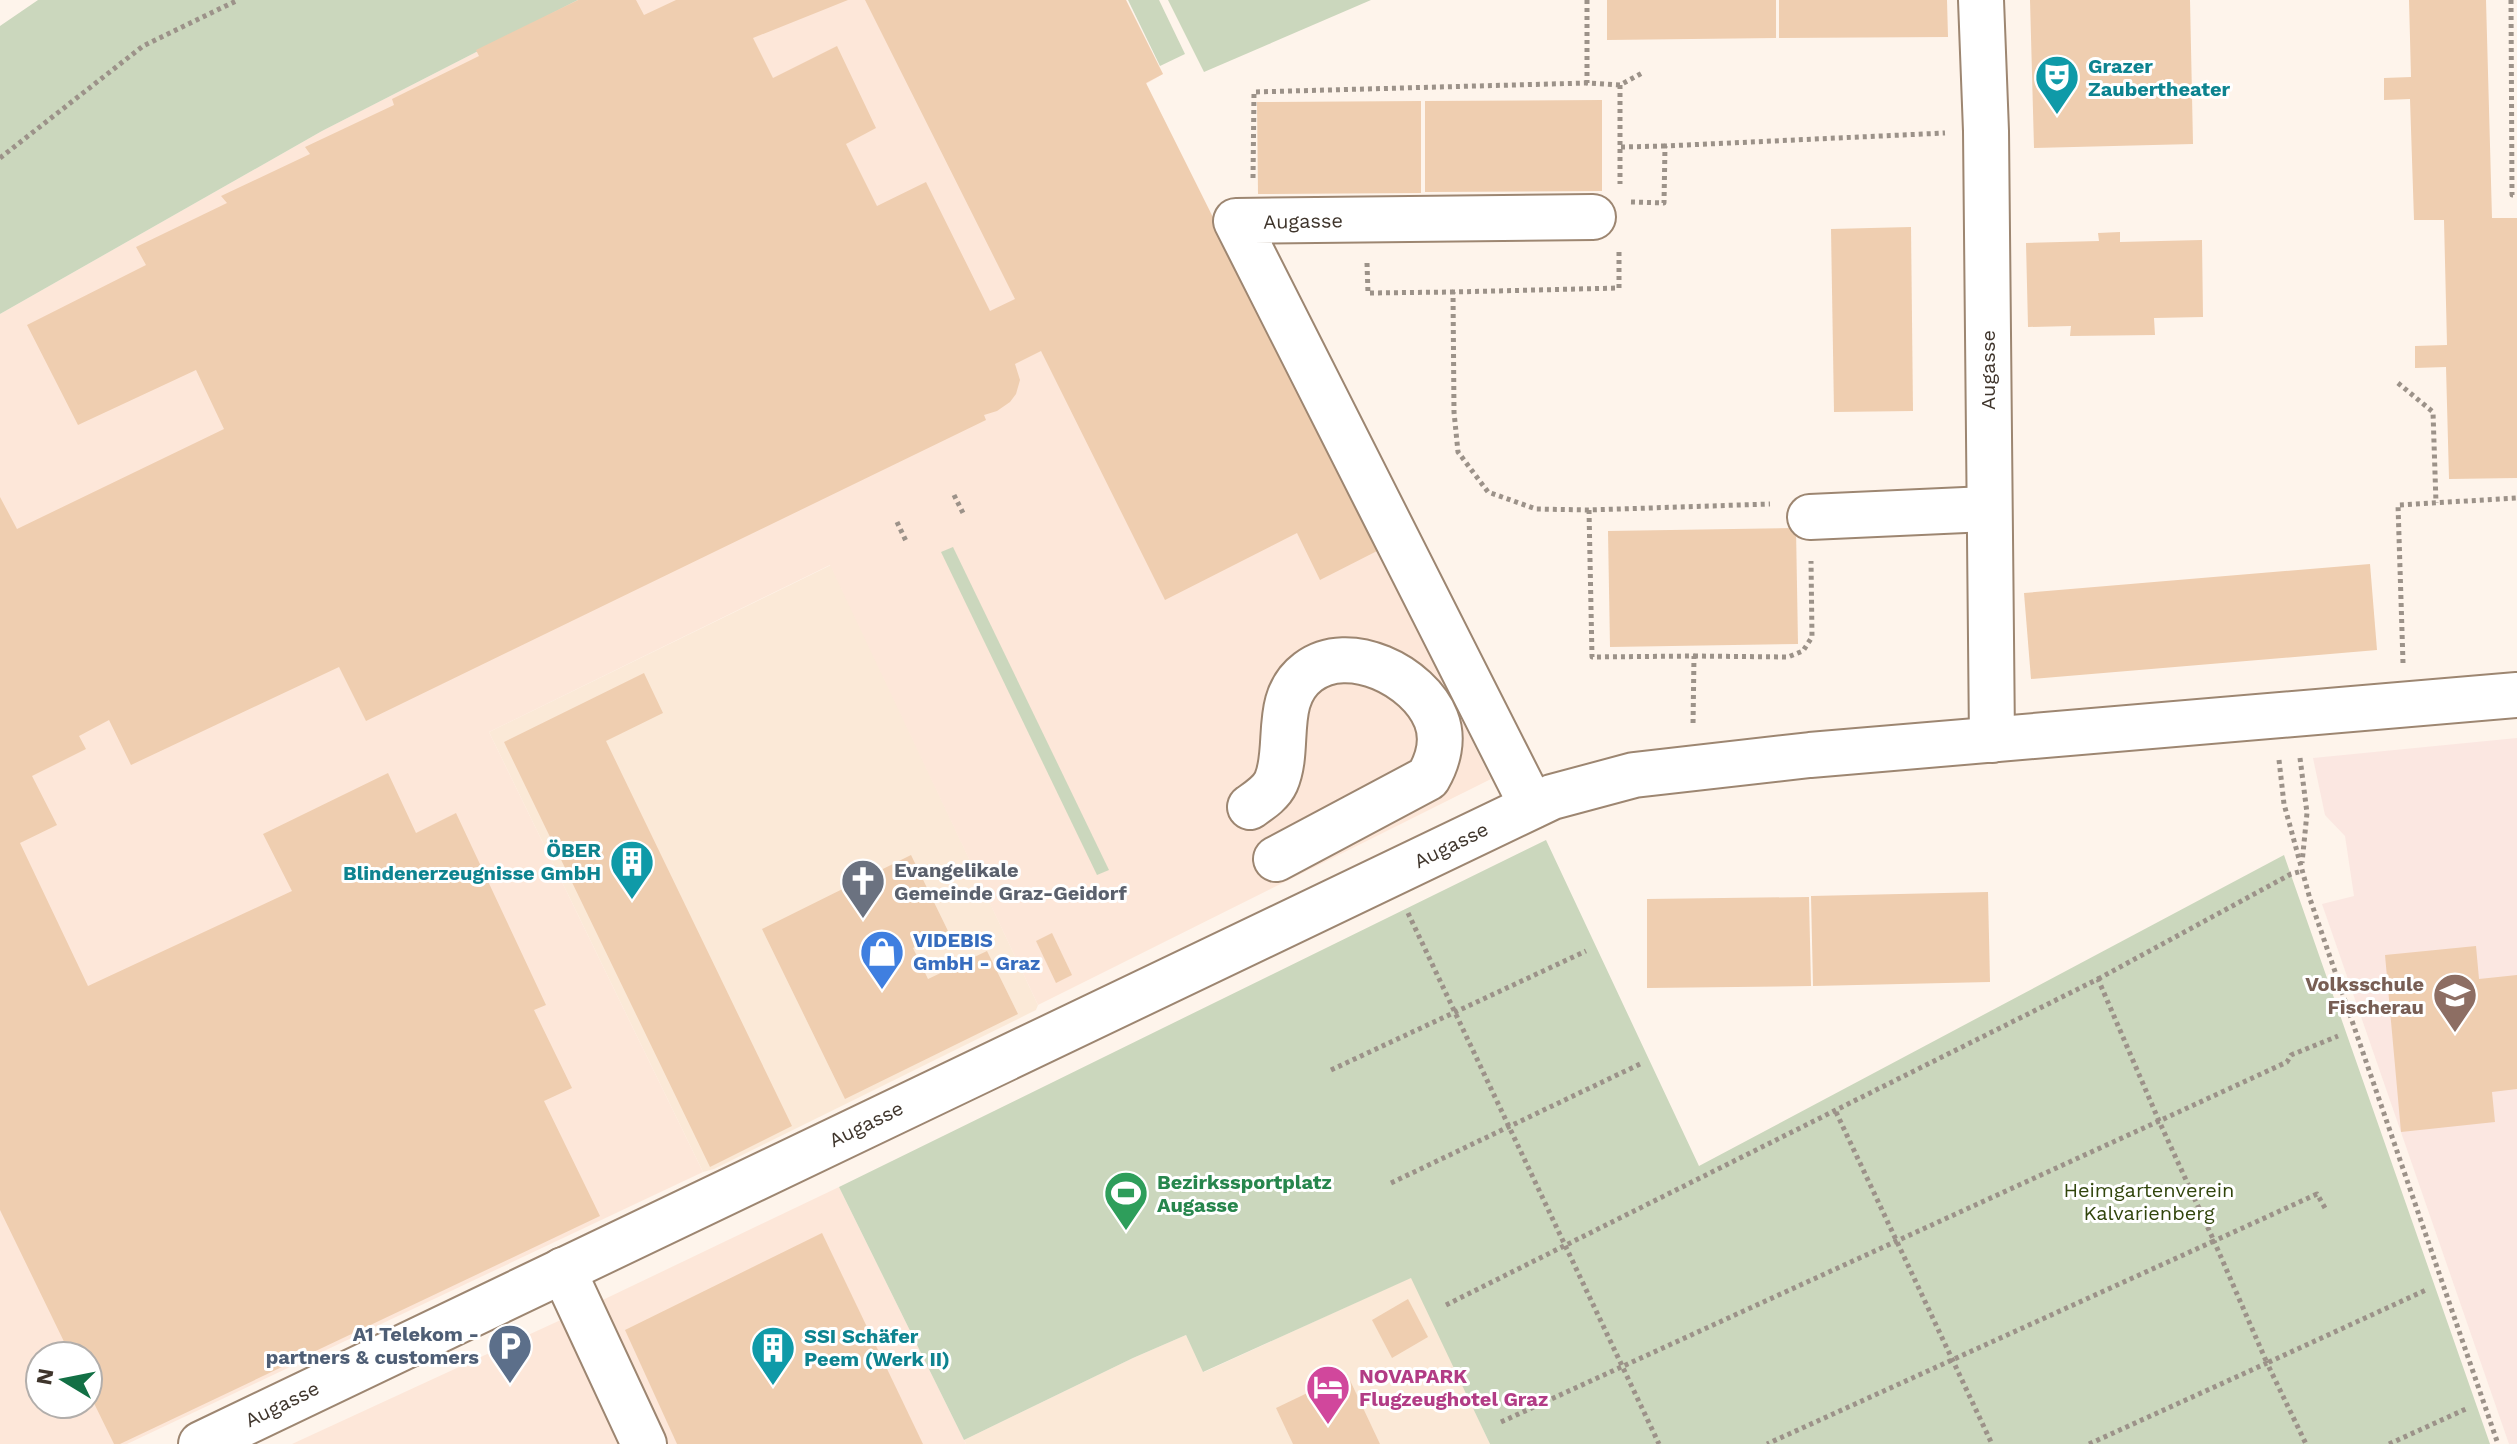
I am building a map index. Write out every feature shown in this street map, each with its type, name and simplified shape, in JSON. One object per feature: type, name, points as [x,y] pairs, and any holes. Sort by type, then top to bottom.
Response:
[{"type":"street","name":"Augasse","points":[[1981,0],[1986,131],[1987,509],[1992,740]]},
{"type":"street","name":"Augasse","points":[[1532,806],[1236,221],[1613,213]]},
{"type":"street","points":[[1810,517],[1987,509]]},
{"type":"street","points":[[1250,807],[1264,798],[1275,785],[1279,774],[1283,727],[1291,693],[1306,673],[1323,663],[1361,660],[1383,666],[1412,688],[1437,721],[1440,746],[1437,763],[1428,778],[1276,859]]},
{"type":"street","name":"Augasse","points":[[201,1444],[1552,797],[1634,775],[1810,755],[2517,695]]},
{"type":"street","points":[[563,1270],[644,1444]]},
{"type":"path","points":[[0,158],[143,46],[238,0]]},
{"type":"path","points":[[1587,0],[1587,83]]},
{"type":"path","points":[[2511,0],[2512,195],[2517,195]]},
{"type":"path","points":[[1252,221],[1254,92],[1587,83],[1620,85],[1644,72]]},
{"type":"path","points":[[1367,220],[1368,293],[1619,288],[1613,213],[1621,147],[1620,85]]},
{"type":"path","points":[[1621,147],[1986,131]]},
{"type":"path","points":[[1613,213],[1664,203],[1665,146]]},
{"type":"path","points":[[1453,292],[1454,412],[1458,452],[1488,492],[1536,509],[1798,504],[1810,517],[1812,637],[1803,651],[1788,657],[1592,657],[1589,510]]},
{"type":"path","points":[[2398,383],[2433,412],[2436,503]]},
{"type":"path","points":[[954,495],[963,513]]},
{"type":"path","points":[[2403,664],[2398,505],[2517,498]]},
{"type":"path","points":[[897,522],[906,541]]},
{"type":"path","points":[[1693,729],[1694,656]]},
{"type":"path","points":[[2299,754],[2307,813],[2301,870]]},
{"type":"path","points":[[2279,756],[2284,804],[2301,870],[2498,1444]]},
{"type":"path","points":[[1446,1305],[2098,979],[2301,870]]},
{"type":"path","points":[[1406,909],[1659,1444]]},
{"type":"path","points":[[1331,1070],[1586,951]]},
{"type":"path","points":[[2098,979],[2267,1363],[2306,1444]]},
{"type":"path","points":[[1501,1422],[2287,1062],[2291,1055],[2338,1036]]},
{"type":"path","points":[[1391,1183],[1640,1064]]},
{"type":"path","points":[[1836,1111],[1992,1444]]},
{"type":"path","points":[[1767,1444],[2317,1194],[2325,1208]]},
{"type":"path","points":[[2089,1444],[2426,1290]]},
{"type":"path","points":[[2389,1444],[2468,1408]]},
{"type":"shaded area","points":[[578,0],[1126,0],[1163,74],[1146,84],[1491,779],[1038,1005],[830,565],[489,732],[703,1172],[127,1444],[0,1444],[0,314],[322,131]]},
{"type":"shaded area","points":[[831,565],[1038,1005],[1036,1010],[703,1172],[489,732]]},
{"type":"shaded area","points":[[2517,738],[2517,1444],[2509,1444],[2322,904],[2354,896],[2345,836],[2325,815],[2313,758]]},
{"type":"shaded area","points":[[839,1187],[966,1444],[292,1444],[565,1318]]},
{"type":"shaded area","points":[[1412,1277],[1490,1444],[966,1444],[964,1440],[1186,1335],[1204,1372]]},
{"type":"green space","points":[[38,0],[578,0],[322,131],[0,314],[0,26]]},
{"type":"green space","points":[[1128,0],[1159,0],[1185,54],[1160,66]]},
{"type":"green space","points":[[1168,0],[1371,0],[1204,72]]},
{"type":"green space","points":[[953,547],[1109,870],[1097,875],[941,552]]},
{"type":"green space","name":"Heimgartenverein Kalvarienberg","points":[[1546,840],[1699,1166],[2284,855],[2490,1444],[1490,1444],[1411,1278],[1203,1372],[1186,1335],[964,1440],[839,1187]]},
{"type":"building","points":[[578,0],[636,0],[644,15],[676,0],[848,0],[753,38],[773,78],[837,46],[876,128],[846,144],[877,206],[926,182],[990,311],[1015,299],[865,0],[1126,0],[1163,74],[1146,83],[1379,550],[1320,580],[1297,533],[1165,600],[1041,351],[1015,364],[1020,380],[1016,394],[997,411],[984,415],[986,420],[366,721],[339,667],[131,765],[109,720],[79,736],[86,749],[32,776],[57,825],[20,843],[88,986],[292,891],[263,834],[388,773],[416,833],[456,813],[546,1005],[534,1010],[572,1088],[544,1101],[600,1216],[120,1444],[114,1444],[102,1420],[104,1340],[63,1340],[0,1210],[0,497],[17,529],[224,429],[196,370],[78,425],[27,325],[146,265],[136,247],[227,203],[221,196],[310,154],[305,147],[394,105],[392,99],[479,56],[476,50]]},
{"type":"building","points":[[1607,0],[1776,0],[1776,38],[1607,40]]},
{"type":"building","points":[[1779,0],[1947,0],[1948,37],[1779,38]]},
{"type":"building","points":[[2030,0],[2190,0],[2193,144],[2034,148]]},
{"type":"building","points":[[2409,0],[2486,0],[2492,218],[2517,218],[2517,478],[2449,479],[2446,367],[2415,368],[2415,346],[2447,345],[2444,220],[2414,220],[2410,99],[2384,100],[2384,78],[2411,77]]},
{"type":"building","points":[[1602,100],[1602,191],[1425,192],[1425,101]]},
{"type":"building","points":[[1421,101],[1421,193],[1258,194],[1257,102]]},
{"type":"building","points":[[1911,227],[1913,411],[1834,412],[1831,229]]},
{"type":"building","points":[[2120,232],[2120,242],[2202,240],[2203,317],[2154,318],[2155,335],[2070,336],[2071,326],[2028,327],[2026,243],[2099,241],[2098,233]]},
{"type":"building","points":[[1796,528],[1798,644],[1610,647],[1608,531]]},
{"type":"building","points":[[2370,564],[2377,650],[2031,679],[2024,593]]},
{"type":"building","name":"ÖBER Blindenerzeugnisse GmbH","points":[[644,673],[663,713],[606,741],[792,1126],[710,1167],[504,742]]},
{"type":"building","points":[[911,855],[948,931],[913,948],[928,979],[987,951],[1018,1014],[845,1099],[762,929]]},
{"type":"building","points":[[1988,892],[1990,982],[1813,986],[1811,896]]},
{"type":"building","points":[[1809,897],[1811,986],[1647,988],[1647,899]]},
{"type":"building","points":[[1052,933],[1072,975],[1056,983],[1036,941]]},
{"type":"building","name":"Volksschule Fischerau","points":[[2476,946],[2479,979],[2517,975],[2517,1089],[2492,1092],[2495,1122],[2401,1132],[2385,955]]},
{"type":"building","name":"SSI Schäfer Peem (Werk II)","points":[[822,1233],[923,1444],[677,1444],[625,1330]]},
{"type":"building","points":[[1408,1299],[1428,1337],[1392,1358],[1372,1320]]},
{"type":"building","name":"NOVAPARK Flugzeughotel Graz","points":[[1347,1374],[1380,1444],[1293,1444],[1276,1408]]},
{"type":"place","name":"Grazer Zaubertheater","points":[[2057,116]]},
{"type":"place","name":"ÖBER Blindenerzeugnisse GmbH","points":[[632,901]]},
{"type":"place","name":"Evangelikale Gemeinde Graz-Geidorf","points":[[863,920]]},
{"type":"place","name":"VIDEBIS GmbH - Graz","points":[[882,991]]},
{"type":"place","name":"Volksschule Fischerau","points":[[2455,1034]]},
{"type":"place","name":"Bezirkssportplatz Augasse","points":[[1126,1232]]},
{"type":"place","name":"A1 Telekom - partners & customers","points":[[510,1385]]},
{"type":"place","name":"SSI Schäfer Peem (Werk II)","points":[[773,1387]]},
{"type":"place","name":"NOVAPARK Flugzeughotel Graz","points":[[1328,1426]]}]
